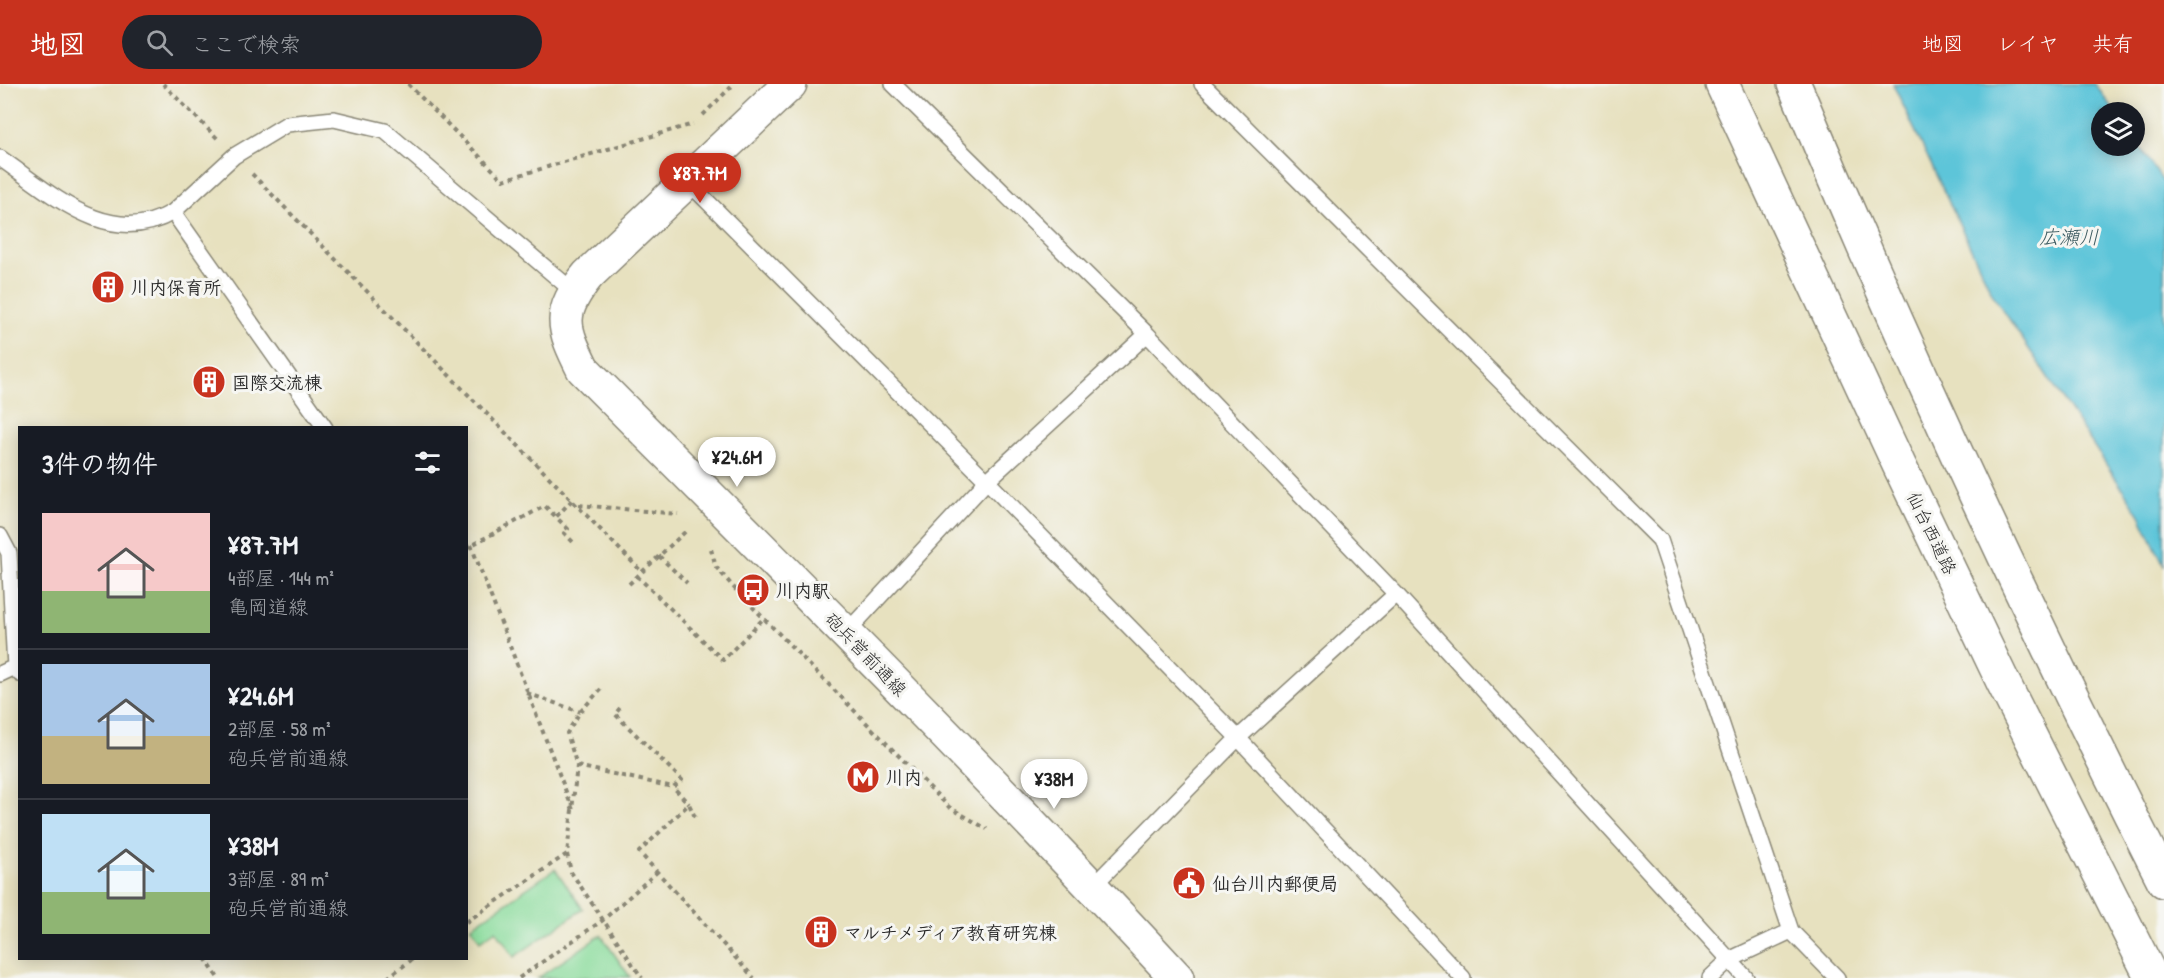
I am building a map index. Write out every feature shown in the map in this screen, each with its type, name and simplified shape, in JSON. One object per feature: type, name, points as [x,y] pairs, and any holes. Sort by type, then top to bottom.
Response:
[{"type":"main road","points":[[574,292],[588,275],[790,84]]},
{"type":"main road","name":"仙台西道路","points":[[1722,84],[1919,506],[2152,978]]},
{"type":"main road","points":[[1794,84],[1850,217],[1967,478],[2052,659],[2164,881]]},
{"type":"main road","name":"砲兵営前通線","points":[[574,292],[565,310],[568,340],[583,369],[846,633],[1093,886],[1178,978]]},
{"type":"lane","points":[[893,84],[1147,334],[1396,594],[1746,978]]},
{"type":"lane","points":[[1202,84],[1660,540],[1791,931],[1837,978]]},
{"type":"lane","points":[[0,158],[78,212],[109,225],[159,220],[173,212],[234,156],[287,124],[334,119],[385,131],[574,292]]},
{"type":"lane","points":[[687,181],[987,481],[1238,738],[1463,978]]},
{"type":"lane","points":[[173,212],[325,426]]},
{"type":"lane","points":[[846,633],[987,481],[1147,334]]},
{"type":"lane","points":[[0,536],[9,553],[17,671],[0,674]]},
{"type":"lane","points":[[1093,886],[1238,738],[1396,594]]},
{"type":"lane","points":[[1710,978],[1729,960],[1791,931]]},
{"type":"path","points":[[163,84],[642,572]]},
{"type":"path","points":[[408,84],[503,180],[693,124]]},
{"type":"path","points":[[556,517],[572,500]]},
{"type":"path","points":[[578,505],[678,514],[683,509]]},
{"type":"path","points":[[573,542],[564,533],[568,530],[545,506],[469,547],[566,797],[574,812]]},
{"type":"path","points":[[629,584],[686,531]]},
{"type":"path","points":[[659,556],[687,583]]},
{"type":"path","points":[[637,576],[723,660],[764,618]]},
{"type":"path","points":[[601,689],[580,712],[567,733],[577,766],[574,812],[567,854],[571,872],[642,978]]},
{"type":"path","points":[[527,693],[580,712]]},
{"type":"path","points":[[620,708],[615,714],[682,780],[673,788]]},
{"type":"path","points":[[577,766],[673,788],[689,804],[695,817]]},
{"type":"path","points":[[689,804],[639,852],[754,978]]},
{"type":"path","points":[[468,921],[567,854]]},
{"type":"path","points":[[519,978],[603,920],[657,872]]},
{"type":"path","points":[[206,960],[218,978]]},
{"type":"path","points":[[387,978],[411,960]]},
{"type":"green space","points":[[555,869],[583,909],[514,957],[496,930],[480,941],[471,927]]},
{"type":"green space","points":[[601,935],[630,977],[538,978]]},
{"type":"water","name":"広瀬川","points":[[1893,84],[2095,84],[2108,102],[2091,102],[2091,156],[2145,155],[2164,183],[2164,566],[2140,515],[1993,295]]},
{"type":"place","name":"川内保育所","points":[[108,287]]},
{"type":"place","name":"国際交流棟","points":[[209,382]]},
{"type":"place","name":"川内駅","points":[[753,590]]},
{"type":"place","name":"川内","points":[[863,777]]},
{"type":"place","name":"仙台川内郵便局","points":[[1189,883]]},
{"type":"place","name":"マルチメディア教育研究棟","points":[[821,932]]}]
